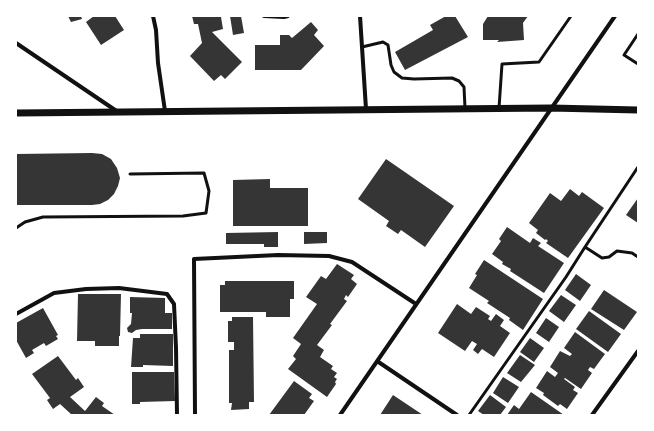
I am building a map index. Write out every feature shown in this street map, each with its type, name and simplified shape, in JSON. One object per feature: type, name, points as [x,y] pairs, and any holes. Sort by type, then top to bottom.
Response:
[{"type":"street","points":[[153,16],[156,30],[158,63],[165,111]]},
{"type":"street","points":[[264,16],[288,16]]},
{"type":"street","points":[[360,16],[366,109]]},
{"type":"street","points":[[340,415],[615,16]]},
{"type":"street","points":[[16,43],[119,112]]},
{"type":"street","points":[[16,113],[465,108],[638,110]]},
{"type":"street","points":[[195,415],[194,259],[278,255],[329,256],[352,262],[416,304]]},
{"type":"street","points":[[16,314],[54,293],[86,289],[119,288],[167,294],[174,304],[177,415]]},
{"type":"street","points":[[592,415],[638,351]]},
{"type":"street","points":[[377,361],[457,415]]},
{"type":"lane","points":[[499,108],[502,64],[539,62],[571,16]]},
{"type":"lane","points":[[638,34],[624,55],[638,64]]},
{"type":"lane","points":[[362,47],[383,42],[388,45],[391,66],[394,72],[402,78],[414,80],[452,78],[459,81],[464,87],[465,108]]},
{"type":"lane","points":[[470,415],[566,277],[584,246],[638,167]]},
{"type":"lane","points":[[16,228],[25,222],[43,217],[184,216],[206,213],[209,191],[204,173],[130,174]]},
{"type":"lane","points":[[584,246],[602,258],[609,257],[616,251],[632,253],[638,257]]},
{"type":"building","points":[[68,16],[81,16],[82,19],[71,22]]},
{"type":"building","points":[[94,16],[115,16],[124,30],[101,45],[86,22]]},
{"type":"building","points":[[192,16],[221,17],[223,29],[212,32],[242,62],[225,79],[221,75],[214,81],[190,56],[202,43],[198,24],[194,24]]},
{"type":"building","points":[[230,16],[241,16],[244,33],[233,35]]},
{"type":"building","points":[[446,16],[455,16],[468,37],[405,70],[395,52],[433,30],[430,25]]},
{"type":"building","points":[[488,16],[528,16],[523,23],[524,40],[497,42],[499,40],[483,40],[483,24]]},
{"type":"building","points":[[311,22],[318,30],[314,35],[324,46],[301,70],[255,70],[255,45],[280,45],[280,35],[289,35],[292,38]]},
{"type":"building","points":[[16,154],[102,154],[111,159],[117,168],[120,178],[118,186],[114,194],[108,200],[100,204],[92,205],[16,205]]},
{"type":"building","points":[[386,159],[454,206],[425,247],[401,230],[398,234],[386,226],[389,221],[358,199]]},
{"type":"building","points":[[270,179],[270,188],[308,188],[308,226],[233,226],[233,180]]},
{"type":"building","points":[[570,189],[579,196],[582,192],[604,208],[568,258],[546,243],[548,241],[536,233],[538,230],[529,223],[550,193],[561,201]]},
{"type":"building","points":[[638,198],[638,223],[626,215]]},
{"type":"building","points":[[507,227],[530,243],[533,238],[541,243],[538,246],[564,263],[544,293],[510,271],[511,269],[502,264],[503,262],[492,254],[501,241],[499,239]]},
{"type":"building","points":[[278,232],[278,247],[264,247],[264,244],[226,244],[226,233]]},
{"type":"building","points":[[304,232],[327,232],[327,243],[304,244]]},
{"type":"building","points":[[484,260],[543,299],[523,330],[509,320],[510,318],[487,303],[489,301],[469,288],[477,275],[475,274]]},
{"type":"building","points":[[337,264],[354,275],[351,279],[357,284],[348,297],[346,295],[344,299],[347,301],[317,345],[324,350],[320,357],[333,366],[331,369],[337,373],[334,377],[337,379],[335,382],[336,384],[327,397],[288,369],[296,359],[293,356],[301,344],[293,338],[317,304],[306,297],[321,276],[326,279]]},
{"type":"building","points":[[576,274],[591,285],[580,301],[565,290]]},
{"type":"building","points":[[225,281],[294,281],[294,299],[290,299],[290,317],[266,317],[266,312],[220,312],[220,285],[225,285]]},
{"type":"building","points":[[604,290],[637,312],[624,330],[591,309]]},
{"type":"building","points":[[78,294],[121,294],[119,346],[95,346],[95,341],[77,341]]},
{"type":"building","points":[[561,295],[576,305],[564,322],[549,311]]},
{"type":"building","points":[[130,297],[165,298],[165,313],[172,313],[172,329],[142,329],[136,330],[132,333],[128,332],[127,328],[131,324],[132,313],[130,313]]},
{"type":"building","points":[[457,304],[471,314],[476,307],[490,316],[488,319],[491,321],[496,314],[504,320],[500,326],[510,333],[494,357],[482,349],[478,354],[473,350],[477,344],[472,341],[465,351],[438,333]]},
{"type":"building","points":[[43,308],[58,335],[56,336],[58,339],[46,346],[44,343],[32,350],[34,353],[26,358],[16,340],[16,323]]},
{"type":"building","points":[[589,311],[621,334],[608,352],[576,329]]},
{"type":"building","points":[[232,317],[253,317],[254,402],[249,402],[249,409],[231,410],[232,403],[229,403],[229,350],[234,350],[234,342],[228,342],[228,321],[232,321]]},
{"type":"building","points":[[546,318],[559,327],[549,342],[536,333]]},
{"type":"building","points":[[575,332],[605,354],[594,369],[590,367],[588,370],[592,373],[581,389],[565,378],[564,379],[575,387],[573,390],[578,393],[567,409],[560,404],[558,406],[536,388],[547,371],[555,377],[558,373],[550,367],[560,351],[570,356],[572,354],[564,348]]},
{"type":"building","points":[[140,334],[173,334],[173,366],[143,365],[143,367],[131,367],[133,338],[140,338]]},
{"type":"building","points":[[530,338],[544,348],[534,362],[520,352]]},
{"type":"building","points":[[520,355],[535,365],[521,382],[507,373]]},
{"type":"building","points":[[58,356],[76,380],[78,378],[84,387],[70,397],[85,411],[96,397],[104,403],[102,406],[115,415],[72,415],[60,404],[53,409],[47,400],[50,398],[32,374]]},
{"type":"building","points":[[132,372],[174,372],[175,401],[140,402],[140,404],[132,404]]},
{"type":"building","points":[[503,377],[519,387],[508,403],[493,393]]},
{"type":"building","points":[[294,381],[312,394],[309,398],[314,401],[304,415],[269,415]]},
{"type":"building","points":[[531,392],[564,415],[507,415],[514,405],[519,409]]},
{"type":"building","points":[[393,395],[423,415],[380,415]]},
{"type":"building","points":[[490,395],[506,407],[500,415],[484,415],[478,411]]}]
